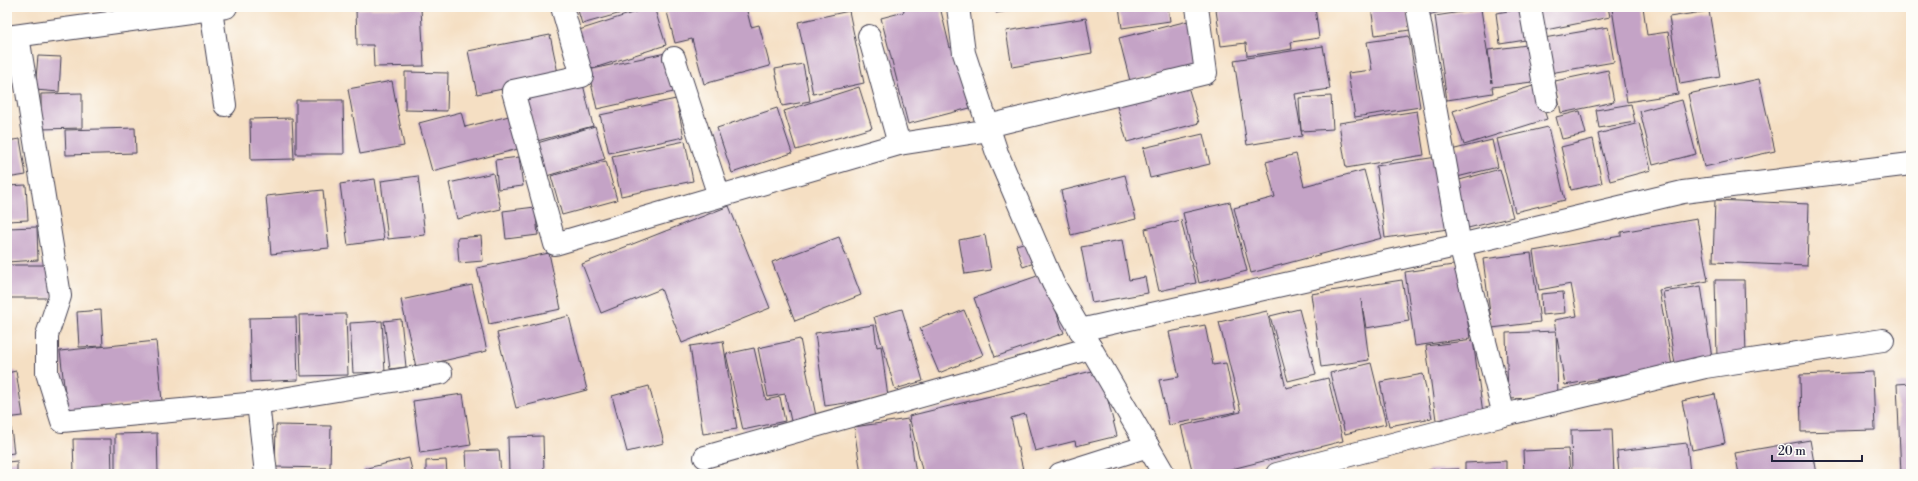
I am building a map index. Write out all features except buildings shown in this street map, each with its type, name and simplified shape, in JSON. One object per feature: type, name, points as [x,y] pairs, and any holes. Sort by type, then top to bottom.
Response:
[{"type":"street","points":[[562,7],[582,76],[513,91],[555,244],[899,144],[989,128],[1206,73],[1197,7]]},
{"type":"street","points":[[958,7],[964,53],[997,153],[1053,283],[1164,474]]},
{"type":"street","points":[[1417,7],[1460,245],[1504,415]]},
{"type":"street","points":[[1530,7],[1547,101]]},
{"type":"street","points":[[225,105],[218,8],[13,36],[60,296],[47,335],[47,373],[62,421],[258,403],[441,373]]},
{"type":"street","points":[[869,36],[899,144]]},
{"type":"street","points":[[674,58],[719,196]]},
{"type":"street","points":[[1080,330],[1460,245],[1683,192],[1911,164]]},
{"type":"street","points":[[1276,474],[1504,415],[1705,367],[1883,340]]},
{"type":"street","points":[[705,457],[1091,348]]},
{"type":"street","points":[[258,403],[266,474]]},
{"type":"street","points":[[1060,474],[1148,446]]}]
